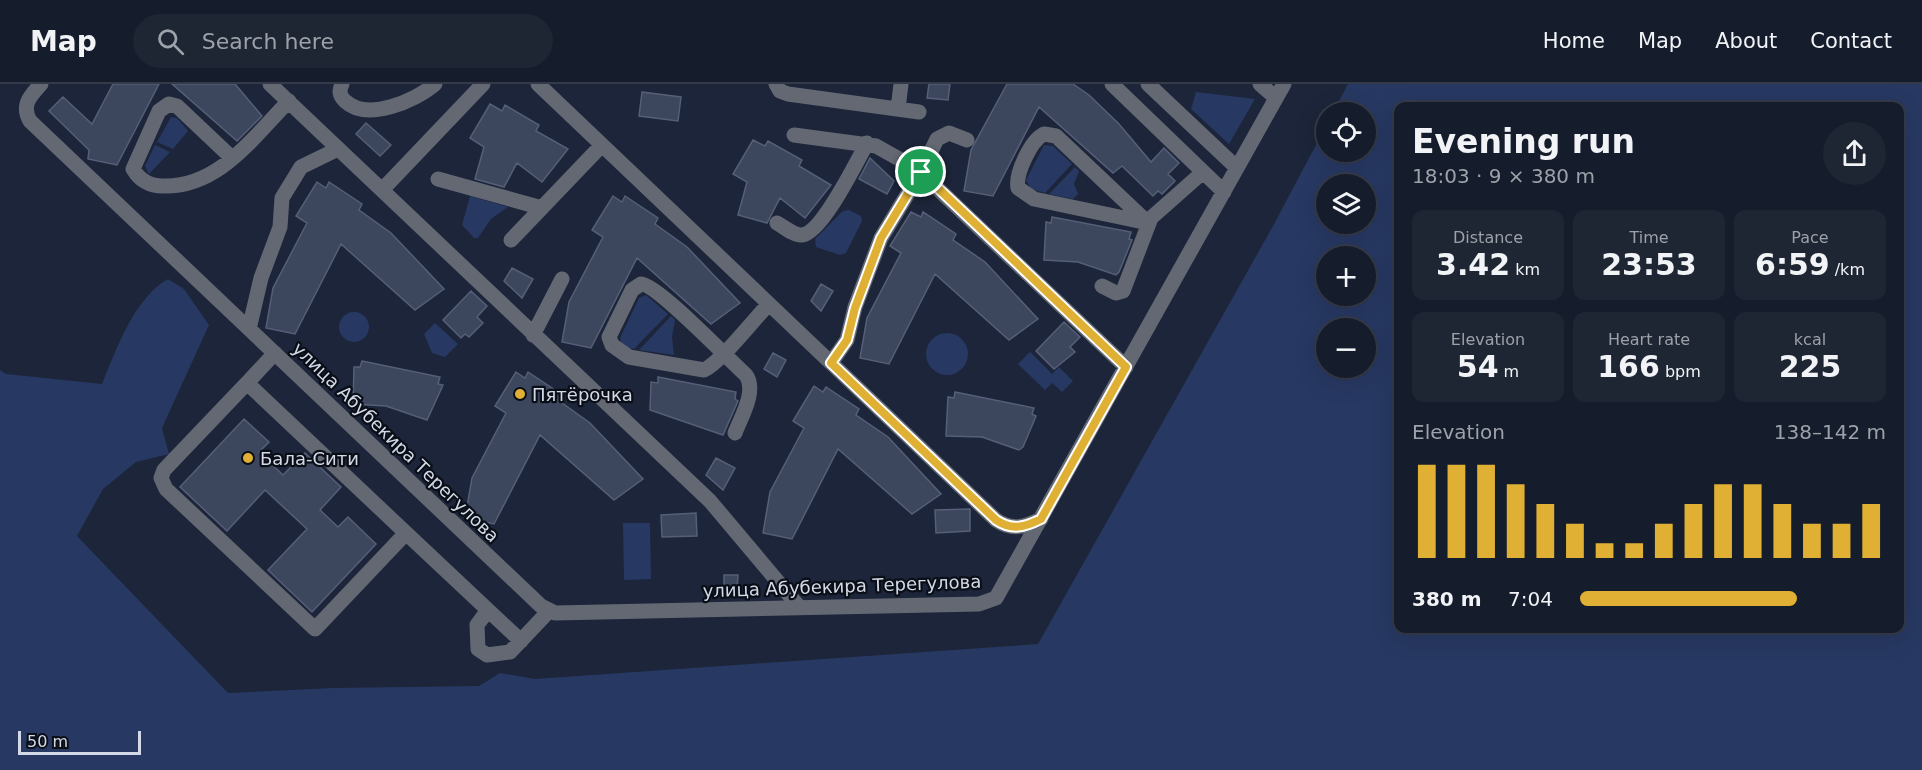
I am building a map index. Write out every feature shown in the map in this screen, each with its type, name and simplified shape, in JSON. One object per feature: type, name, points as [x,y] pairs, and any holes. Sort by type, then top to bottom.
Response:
[{"type":"street","name":"улица Абубекира Терегулова","points":[[41,84],[30,96],[26,105],[30,121],[549,611],[988,603],[1000,593],[1284,84]]},
{"type":"street","points":[[270,84],[710,501],[800,608]]},
{"type":"street","points":[[342,84],[340,93],[342,98],[352,108],[365,110],[406,101],[433,85]]},
{"type":"street","points":[[382,190],[483,84]]},
{"type":"street","points":[[538,84],[996,520],[1016,528],[1027,526],[1041,519]]},
{"type":"street","points":[[776,84],[780,91],[788,94],[919,111]]},
{"type":"street","points":[[898,109],[901,84]]},
{"type":"street","points":[[1112,84],[1224,192]]},
{"type":"street","points":[[1148,84],[1237,168]]},
{"type":"street","points":[[1260,84],[1276,98]]},
{"type":"street","points":[[232,158],[177,106],[169,104],[159,111],[133,169],[150,185],[184,185],[210,176],[232,158],[289,101]]},
{"type":"street","points":[[831,363],[847,340],[855,308],[881,238],[921,172],[940,135],[953,133],[967,140]]},
{"type":"street","points":[[1044,134],[1056,136],[1148,223],[1034,199],[1022,193],[1018,188],[1017,180],[1035,140],[1044,134]]},
{"type":"street","points":[[794,135],[867,143],[921,172],[1126,367]]},
{"type":"street","points":[[777,223],[798,234],[807,233],[828,213],[867,143]]},
{"type":"street","points":[[511,240],[602,145]]},
{"type":"street","points":[[249,329],[261,278],[280,227],[282,198],[301,167],[338,149]]},
{"type":"street","points":[[1102,286],[1116,293],[1122,291],[1148,223],[1203,172]]},
{"type":"street","points":[[438,179],[542,208]]},
{"type":"street","points":[[533,335],[562,279]]},
{"type":"street","points":[[735,433],[750,384],[746,375],[723,353],[654,288],[645,284],[632,290],[609,337],[612,345],[627,357],[696,371],[707,369],[723,353],[769,304]]},
{"type":"street","points":[[275,353],[164,470],[161,478],[166,489],[315,629],[406,533]]},
{"type":"street","points":[[247,383],[521,641]]},
{"type":"street","points":[[488,610],[476,627],[480,652],[487,655],[508,653],[549,611]]},
{"type":"shaded area","points":[[1348,84],[1922,84],[1922,770],[0,770],[0,370],[6,374],[102,384],[120,341],[136,312],[145,299],[168,279],[184,289],[209,325],[162,428],[169,454],[136,462],[103,489],[77,536],[228,693],[333,688],[479,686],[500,673],[535,679],[1038,644],[1273,226],[1316,145],[1316,162],[1376,162],[1376,102],[1338,102]]},
{"type":"shaded area","points":[[1196,92],[1255,99],[1229,144],[1191,109]]},
{"type":"shaded area","points":[[171,117],[177,118],[188,131],[173,149],[157,142]]},
{"type":"shaded area","points":[[155,145],[170,152],[149,174],[145,166]]},
{"type":"shaded area","points":[[1044,145],[1053,146],[1072,164],[1045,193],[1031,189],[1026,180]]},
{"type":"shaded area","points":[[1075,167],[1079,171],[1074,184],[1078,194],[1073,199],[1049,194]]},
{"type":"shaded area","points":[[470,196],[508,207],[491,219],[478,238],[474,238],[462,225]]},
{"type":"shaded area","points":[[849,210],[861,216],[862,221],[846,253],[840,255],[816,247],[815,239],[843,211]]},
{"type":"shaded area","points":[[646,295],[668,314],[634,349],[629,348],[623,345],[620,338],[639,298]]},
{"type":"shaded area","points":[[354,312],[360,313],[368,321],[368,333],[360,341],[354,342],[348,341],[340,333],[339,327],[340,321],[348,313]]},
{"type":"shaded area","points":[[671,316],[675,320],[672,337],[674,355],[639,350]]},
{"type":"shaded area","points":[[435,323],[458,344],[445,357],[432,353],[424,334]]},
{"type":"shaded area","points":[[947,333],[962,339],[968,354],[962,369],[947,375],[932,369],[926,354],[932,339]]},
{"type":"shaded area","points":[[1030,352],[1052,374],[1059,367],[1073,381],[1062,392],[1052,383],[1045,390],[1018,364]]},
{"type":"shaded area","points":[[623,523],[650,523],[651,579],[624,580]]},
{"type":"building","points":[[113,84],[159,84],[117,165],[88,159],[89,150],[49,111],[63,97],[92,124]]},
{"type":"building","points":[[172,84],[235,84],[262,116],[237,141]]},
{"type":"building","points":[[929,84],[950,84],[948,100],[927,98]]},
{"type":"building","points":[[1007,84],[1073,84],[1089,95],[1119,124],[1151,162],[1164,148],[1179,163],[1168,174],[1175,181],[1162,194],[1158,191],[1153,196],[1122,166],[1113,173],[1039,107],[993,196],[964,191],[971,150]]},
{"type":"building","points":[[642,92],[681,97],[678,121],[639,116]]},
{"type":"building","points":[[490,104],[502,111],[505,105],[539,125],[536,131],[568,149],[542,182],[517,163],[504,187],[475,179],[484,147],[470,138]]},
{"type":"building","points":[[366,123],[391,145],[380,156],[356,134]]},
{"type":"building","points":[[753,140],[765,146],[768,141],[802,160],[799,166],[831,185],[805,218],[780,198],[767,223],[738,215],[747,182],[733,174]]},
{"type":"building","points":[[870,158],[894,181],[887,194],[859,179]]},
{"type":"building","points":[[317,182],[326,188],[329,182],[362,204],[359,210],[391,233],[444,289],[415,310],[341,244],[295,334],[266,328],[273,288],[307,223],[296,216]]},
{"type":"building","points":[[613,196],[622,202],[625,196],[658,218],[655,224],[687,247],[740,303],[711,324],[637,258],[591,348],[562,342],[569,302],[603,237],[592,230]]},
{"type":"building","points":[[911,212],[921,217],[923,212],[956,234],[953,240],[985,262],[1038,319],[1009,340],[935,274],[889,364],[860,358],[867,318],[901,253],[890,246]]},
{"type":"building","points":[[1052,217],[1131,232],[1129,239],[1132,240],[1119,272],[1116,275],[1078,262],[1044,260],[1046,222],[1051,223]]},
{"type":"building","points":[[512,268],[533,279],[522,298],[504,281]]},
{"type":"building","points":[[821,284],[833,291],[821,311],[811,301]]},
{"type":"building","points":[[471,291],[487,306],[477,317],[483,323],[469,337],[465,334],[461,338],[443,320]]},
{"type":"building","points":[[1064,322],[1080,337],[1070,347],[1075,352],[1054,369],[1036,351]]},
{"type":"building","points":[[773,353],[786,360],[777,377],[764,369]]},
{"type":"building","points":[[362,361],[440,377],[438,384],[443,385],[427,420],[386,406],[353,404],[354,367],[360,367]]},
{"type":"building","points":[[516,372],[525,378],[528,372],[561,394],[558,400],[590,423],[643,479],[614,500],[540,435],[494,524],[465,518],[472,478],[506,413],[495,406]]},
{"type":"building","points":[[658,377],[736,392],[735,399],[738,401],[723,435],[650,410],[651,382],[658,383]]},
{"type":"building","points":[[814,386],[823,392],[826,387],[859,409],[856,415],[888,437],[941,494],[912,514],[838,449],[792,539],[763,533],[770,492],[804,428],[793,421]]},
{"type":"building","points":[[955,392],[1034,408],[1032,414],[1036,416],[1023,447],[1019,450],[982,437],[946,436],[948,397],[954,398]]},
{"type":"building","points":[[244,419],[269,442],[259,452],[283,475],[305,453],[341,487],[320,510],[338,527],[348,517],[376,544],[312,612],[268,570],[307,529],[265,490],[227,531],[180,487]]},
{"type":"building","points":[[716,458],[735,468],[723,490],[706,475]]},
{"type":"building","points":[[970,509],[970,531],[936,533],[935,510]]},
{"type":"building","points":[[696,513],[697,536],[662,537],[661,515]]},
{"type":"building","points":[[724,575],[738,575],[737,589],[724,588]]},
{"type":"place","name":"Пятёрочка","points":[[520,394]]},
{"type":"place","name":"Бала-Сити","points":[[248,458]]},
{"type":"route","points":[[921,172],[1126,367],[1041,519],[1027,526],[1016,528],[1001,524],[996,520],[831,363],[847,340],[855,308],[881,238],[921,172]]}]
